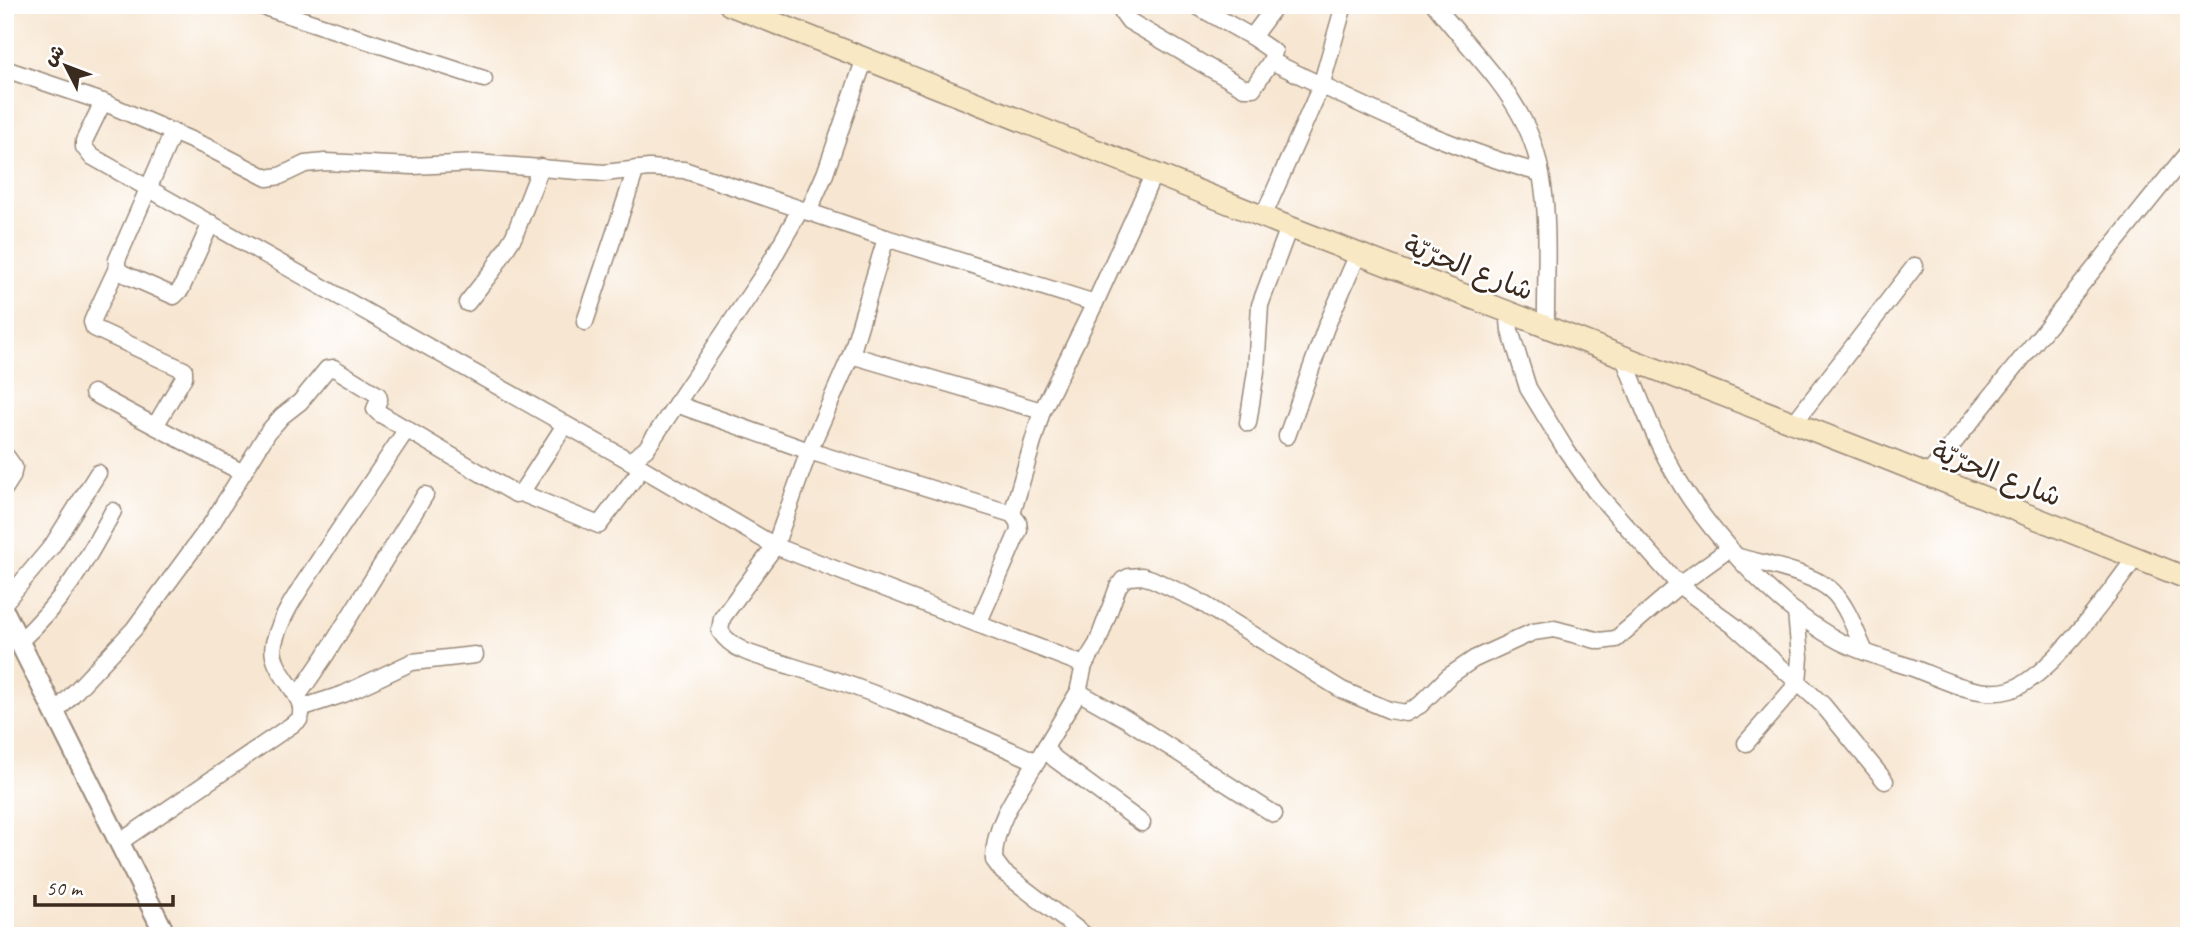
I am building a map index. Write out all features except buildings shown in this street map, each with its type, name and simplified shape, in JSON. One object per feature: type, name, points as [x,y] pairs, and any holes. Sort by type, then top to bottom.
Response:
[{"type":"main road","name":"شارع الحرّيّة","points":[[730,5],[1263,217],[2189,579]]},
{"type":"street","points":[[258,5],[484,79]]},
{"type":"street","points":[[1127,5],[1124,13],[1129,21],[1244,88],[1253,88],[1274,52],[1195,5]]},
{"type":"street","points":[[1252,37],[1276,5]]},
{"type":"street","points":[[1435,5],[1499,83],[1516,108],[1532,140],[1540,173],[1545,229],[1546,326]]},
{"type":"street","points":[[1263,217],[1321,86],[1341,8]]},
{"type":"street","points":[[55,713],[134,629],[204,534],[268,432],[282,416],[294,409],[331,368],[378,395],[376,411],[513,493],[521,493],[599,525],[636,464],[804,211],[825,174],[865,58]]},
{"type":"street","points":[[1271,61],[1428,135],[1477,154],[1540,173]]},
{"type":"street","points":[[5,69],[103,102],[207,147],[267,178],[280,176],[305,164],[324,162],[413,166],[477,163],[604,173],[660,168],[684,170],[886,238],[1095,303]]},
{"type":"street","points":[[103,102],[84,141],[84,147],[90,156],[636,464],[775,546],[1084,665]]},
{"type":"street","points":[[155,426],[184,377],[184,370],[94,328],[92,322],[173,132]]},
{"type":"street","points":[[1927,476],[2189,151]]},
{"type":"street","points":[[467,303],[493,270],[514,236],[541,167]]},
{"type":"street","points":[[585,322],[636,169]]},
{"type":"street","points":[[1012,513],[1042,411],[1154,173]]},
{"type":"street","points":[[117,268],[174,296],[181,289],[211,223]]},
{"type":"street","points":[[1248,424],[1256,371],[1260,306],[1289,227]]},
{"type":"street","points":[[886,238],[850,355],[808,451],[775,546],[722,618],[720,631],[733,645],[748,653],[822,675],[888,699],[1037,762]]},
{"type":"street","points":[[1287,436],[1326,327],[1358,254]]},
{"type":"street","points":[[1794,423],[1915,266]]},
{"type":"street","points":[[1508,311],[1510,330],[1528,388],[1595,491],[1679,585],[1737,628],[1835,719],[1885,781]]},
{"type":"street","points":[[850,355],[1042,411]]},
{"type":"street","points":[[1623,356],[1667,460],[1733,553],[1796,612],[1838,640],[1866,652],[1967,688],[1990,692],[2008,690],[2023,684],[2045,668],[2113,589],[2136,557]]},
{"type":"street","points":[[93,393],[243,473]]},
{"type":"street","points":[[676,404],[808,451],[1012,513],[1018,522],[1019,530],[978,624]]},
{"type":"street","points":[[521,493],[565,425]]},
{"type":"street","points":[[120,842],[295,724],[301,716],[299,702],[274,660],[275,640],[302,586],[407,429]]},
{"type":"street","points":[[5,488],[12,477],[14,467],[6,456]]},
{"type":"street","points":[[5,601],[52,546],[98,473]]},
{"type":"street","points":[[299,702],[425,495]]},
{"type":"street","points":[[19,642],[42,621],[70,586],[113,511]]},
{"type":"street","points":[[1086,936],[1003,872],[994,860],[996,836],[1004,817],[1079,691],[1084,665],[1097,644],[1118,587],[1129,577],[1142,576],[1197,600],[1342,690],[1389,710],[1406,713],[1420,705],[1449,676],[1474,659],[1533,632],[1554,629],[1600,641],[1616,639],[1679,585],[1733,553],[1801,575],[1833,592],[1866,652]]},
{"type":"street","points":[[1746,743],[1798,683],[1800,657],[1796,612]]},
{"type":"street","points":[[5,613],[166,936]]},
{"type":"street","points":[[299,702],[344,694],[412,662],[475,655]]},
{"type":"street","points":[[1079,691],[1274,814]]},
{"type":"street","points":[[1046,746],[1055,759],[1142,823]]}]
